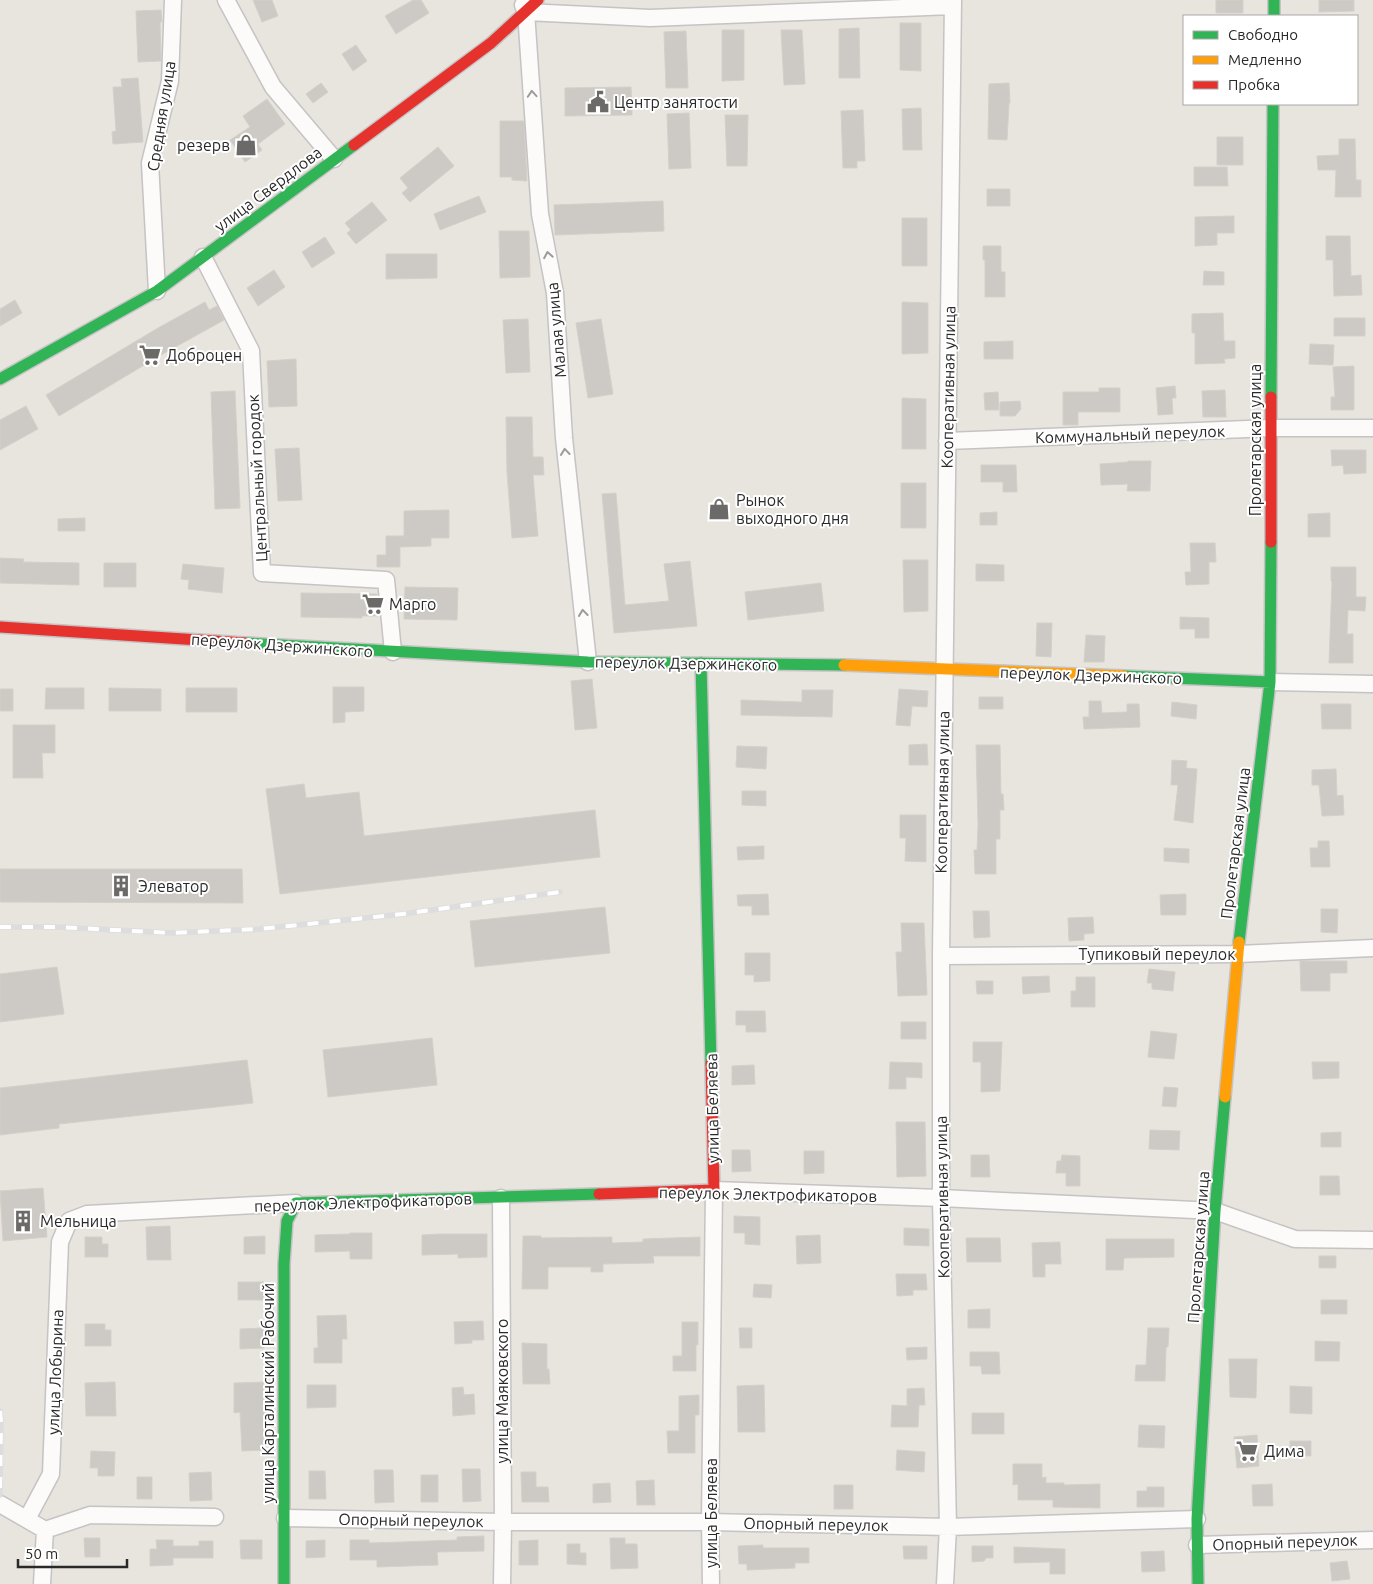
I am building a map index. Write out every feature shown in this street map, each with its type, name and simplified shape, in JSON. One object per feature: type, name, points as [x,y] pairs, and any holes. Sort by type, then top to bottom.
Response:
[{"type":"street","name":"Средняя улица","points":[[157,292],[150,163],[170,81],[173,0]]},
{"type":"street","points":[[226,0],[273,87],[334,159]]},
{"type":"street","name":"улица Свердлова","points":[[0,378],[157,292],[491,43],[523,6],[538,0]]},
{"type":"street","points":[[1274,0],[1274,15]]},
{"type":"street","points":[[523,6],[650,18],[953,3]]},
{"type":"street","name":"Кооперативная улица","points":[[945,1584],[948,1527],[941,1198],[941,956],[943,669],[953,3]]},
{"type":"street","name":"Малая улица","points":[[523,6],[540,214],[555,293],[564,438],[588,662]]},
{"type":"street","name":"Пролетарская улица","points":[[1198,1584],[1197,1519],[1215,1211],[1238,954],[1270,682],[1273,105]]},
{"type":"street","name":"Центральный городок","points":[[203,257],[251,351],[262,573],[386,580],[393,652]]},
{"type":"street","name":"Коммунальный переулок","points":[[947,441],[1272,428],[1373,428]]},
{"type":"street","name":"переулок Дзержинского","points":[[0,627],[393,652],[588,662],[943,669],[1270,682],[1373,684]]},
{"type":"street","name":"улица Беляева","points":[[702,663],[714,1190],[711,1584]]},
{"type":"street","name":"Тупиковый переулок","points":[[941,956],[1238,954],[1373,948]]},
{"type":"street","name":"переулок Электрофикаторов","points":[[69,1221],[87,1214],[296,1203],[714,1190],[941,1198],[1215,1211],[1295,1239],[1373,1240]]},
{"type":"street","name":"улица Маяковского","points":[[501,1198],[502,1584]]},
{"type":"street","name":"улица Карталинский Рабочий","points":[[284,1584],[286,1518],[284,1264],[287,1221],[296,1203]]},
{"type":"street","name":"улица Лобырина","points":[[27,1519],[51,1474],[60,1242],[69,1221]]},
{"type":"street","points":[[0,1504],[45,1530],[90,1515],[216,1516]]},
{"type":"street","name":"Опорный переулок","points":[[286,1518],[503,1522],[710,1522],[948,1527],[1197,1519]]},
{"type":"street","points":[[42,1584],[45,1530]]},
{"type":"street","name":"Опорный переулок","points":[[1197,1545],[1373,1540]]},
{"type":"building","points":[[253,0],[272,0],[278,16],[262,22]]},
{"type":"building","points":[[413,0],[421,0],[429,13],[396,34],[385,16]]},
{"type":"building","points":[[1216,0],[1243,0],[1243,13],[1216,13]]},
{"type":"building","points":[[1319,0],[1354,0],[1354,11],[1319,12]]},
{"type":"building","points":[[161,10],[161,61],[138,62],[136,11]]},
{"type":"building","points":[[900,23],[921,23],[921,71],[900,70]]},
{"type":"building","points":[[859,28],[860,78],[839,78],[839,29]]},
{"type":"building","points":[[722,30],[744,30],[744,80],[722,81]]},
{"type":"building","points":[[781,30],[802,30],[805,84],[784,85]]},
{"type":"building","points":[[686,31],[688,88],[666,88],[664,32]]},
{"type":"building","points":[[356,45],[367,61],[353,71],[342,54]]},
{"type":"building","points":[[138,78],[143,142],[113,144],[112,132],[116,131],[113,87],[122,87],[121,79]]},
{"type":"building","points":[[321,83],[328,92],[313,103],[306,94]]},
{"type":"building","points":[[1009,83],[1010,103],[1007,140],[988,139],[989,84]]},
{"type":"building","name":"Центр занятости","points":[[631,87],[632,115],[565,116],[565,88]]},
{"type":"building","points":[[267,99],[285,124],[258,144],[262,150],[245,162],[230,140],[250,127],[243,116]]},
{"type":"building","points":[[921,108],[922,150],[903,150],[902,109]]},
{"type":"building","points":[[863,110],[865,161],[857,161],[857,168],[843,168],[841,111]]},
{"type":"building","points":[[689,113],[691,168],[669,169],[667,114]]},
{"type":"building","points":[[725,115],[748,115],[747,166],[727,166]]},
{"type":"building","points":[[500,121],[524,121],[527,181],[512,180],[512,177],[500,177]]},
{"type":"building","points":[[1217,137],[1243,137],[1243,165],[1217,165]]},
{"type":"building","points":[[1339,139],[1355,139],[1356,180],[1361,180],[1361,197],[1335,197],[1336,170],[1318,170],[1317,156],[1339,155]]},
{"type":"building","points":[[438,147],[454,166],[410,202],[402,193],[408,188],[400,178]]},
{"type":"building","points":[[1194,167],[1227,167],[1228,186],[1194,186]]},
{"type":"building","points":[[987,189],[1010,189],[1010,206],[987,206]]},
{"type":"building","points":[[479,196],[486,212],[440,230],[434,214]]},
{"type":"building","points":[[663,201],[664,231],[555,235],[554,205]]},
{"type":"building","points":[[372,202],[387,220],[356,244],[347,233],[351,230],[345,223]]},
{"type":"building","points":[[1234,216],[1234,233],[1217,233],[1217,245],[1195,246],[1195,217]]},
{"type":"building","points":[[902,218],[927,218],[927,266],[902,266]]},
{"type":"building","points":[[499,231],[529,231],[530,277],[500,278]]},
{"type":"building","points":[[1326,236],[1350,236],[1351,276],[1361,275],[1362,295],[1334,296],[1333,260],[1326,260]]},
{"type":"building","points":[[325,237],[335,253],[312,268],[302,252]]},
{"type":"building","points":[[983,246],[1001,246],[1001,272],[1005,272],[1005,297],[985,297]]},
{"type":"building","points":[[386,254],[437,254],[437,278],[386,279]]},
{"type":"building","points":[[274,270],[285,287],[258,306],[247,288]]},
{"type":"building","points":[[1204,271],[1224,272],[1224,285],[1203,285]]},
{"type":"building","points":[[15,300],[22,313],[0,326],[0,309]]},
{"type":"building","points":[[205,302],[209,310],[217,306],[224,320],[59,416],[46,395]]},
{"type":"building","points":[[902,302],[928,303],[928,353],[902,354]]},
{"type":"building","points":[[1223,313],[1224,341],[1235,341],[1235,358],[1224,359],[1225,363],[1195,364],[1195,333],[1192,333],[1192,314]]},
{"type":"building","points":[[1334,318],[1365,318],[1365,336],[1334,336]]},
{"type":"building","points":[[528,319],[530,372],[506,373],[503,320]]},
{"type":"building","points":[[601,319],[613,394],[588,398],[576,323]]},
{"type":"building","points":[[1013,341],[1013,359],[984,359],[984,342]]},
{"type":"building","points":[[1310,344],[1334,345],[1333,365],[1309,364]]},
{"type":"building","points":[[296,359],[297,406],[269,407],[267,361]]},
{"type":"building","points":[[1354,366],[1354,410],[1331,410],[1331,397],[1335,397],[1333,367]]},
{"type":"building","points":[[1175,386],[1176,398],[1172,398],[1173,414],[1158,415],[1156,388]]},
{"type":"building","points":[[1099,388],[1120,388],[1120,412],[1078,412],[1078,425],[1063,425],[1063,392],[1099,392]]},
{"type":"building","points":[[1225,390],[1226,417],[1203,417],[1202,391]]},
{"type":"building","points":[[235,391],[240,508],[215,509],[211,392]]},
{"type":"building","points":[[998,392],[999,410],[985,410],[984,393]]},
{"type":"building","points":[[902,398],[926,399],[926,449],[902,449]]},
{"type":"building","points":[[1020,401],[1021,409],[1015,416],[1000,416],[1000,402]]},
{"type":"building","points":[[26,406],[38,429],[0,450],[0,420]]},
{"type":"building","points":[[506,417],[532,417],[533,457],[543,457],[544,475],[533,475],[538,536],[512,538],[507,472]]},
{"type":"building","points":[[299,448],[302,500],[278,501],[275,449]]},
{"type":"building","points":[[1331,450],[1366,450],[1366,473],[1344,474],[1343,465],[1332,466]]},
{"type":"building","points":[[1151,461],[1150,491],[1127,491],[1128,484],[1101,485],[1100,464]]},
{"type":"building","points":[[981,465],[1016,465],[1017,492],[1003,492],[1003,482],[981,482]]},
{"type":"building","points":[[901,483],[926,483],[926,528],[901,528]]},
{"type":"building","points":[[616,493],[625,605],[669,601],[664,564],[690,561],[697,626],[614,633],[602,494]]},
{"type":"building","points":[[449,510],[449,538],[431,538],[431,546],[400,547],[400,567],[377,567],[377,555],[386,555],[386,536],[404,536],[404,511]]},
{"type":"building","points":[[997,512],[997,525],[980,525],[980,513]]},
{"type":"building","points":[[1330,513],[1330,537],[1308,537],[1308,514]]},
{"type":"building","points":[[85,518],[85,531],[58,531],[58,519]]},
{"type":"building","points":[[1190,543],[1215,543],[1216,562],[1209,562],[1209,584],[1186,585],[1185,572],[1191,572]]},
{"type":"building","points":[[0,558],[24,559],[23,562],[79,563],[79,585],[0,583]]},
{"type":"building","points":[[903,560],[928,560],[928,611],[904,612]]},
{"type":"building","points":[[104,563],[136,563],[136,587],[104,587]]},
{"type":"building","points":[[183,564],[224,568],[222,593],[188,589],[189,580],[181,579]]},
{"type":"building","points":[[976,564],[1004,565],[1004,581],[976,581]]},
{"type":"building","points":[[1331,567],[1356,567],[1356,597],[1366,597],[1365,611],[1348,610],[1347,634],[1353,634],[1353,663],[1329,663]]},
{"type":"building","points":[[821,583],[824,611],[748,620],[745,592]]},
{"type":"building","points":[[405,587],[458,588],[457,620],[404,619]]},
{"type":"building","points":[[301,593],[377,594],[378,616],[362,616],[362,618],[301,617]]},
{"type":"building","points":[[1180,617],[1209,618],[1209,638],[1195,638],[1195,629],[1180,629]]},
{"type":"building","points":[[1037,623],[1052,623],[1051,657],[1036,656]]},
{"type":"building","points":[[1086,635],[1105,636],[1104,662],[1084,662]]},
{"type":"building","points":[[592,679],[597,728],[575,730],[571,681]]},
{"type":"building","points":[[333,687],[364,687],[364,711],[345,712],[345,722],[333,723]]},
{"type":"building","points":[[46,688],[84,688],[84,709],[45,709]]},
{"type":"building","points":[[109,688],[161,689],[161,711],[109,711]]},
{"type":"building","points":[[186,688],[237,688],[237,712],[186,712]]},
{"type":"building","points":[[0,689],[13,689],[13,711],[0,711]]},
{"type":"building","points":[[899,689],[928,691],[927,707],[912,706],[910,726],[896,725]]},
{"type":"building","points":[[802,690],[833,690],[832,717],[741,715],[741,700],[802,702]]},
{"type":"building","points":[[979,697],[1003,697],[1003,709],[979,709]]},
{"type":"building","points":[[1089,701],[1101,701],[1102,713],[1127,712],[1127,704],[1139,704],[1140,727],[1084,729],[1083,717],[1089,717]]},
{"type":"building","points":[[1172,702],[1197,705],[1196,719],[1171,716]]},
{"type":"building","points":[[1321,704],[1351,704],[1351,729],[1322,729]]},
{"type":"building","points":[[13,725],[55,725],[55,753],[42,753],[43,778],[13,778]]},
{"type":"building","points":[[927,744],[928,765],[909,765],[909,745]]},
{"type":"building","points":[[976,745],[1000,745],[1001,794],[1003,794],[1004,810],[1000,810],[1000,839],[996,839],[996,874],[975,874],[974,850],[977,850],[978,826]]},
{"type":"building","points":[[737,746],[767,747],[766,769],[736,767]]},
{"type":"building","points":[[1172,760],[1187,761],[1186,768],[1197,769],[1193,823],[1174,820],[1178,785],[1171,785]]},
{"type":"building","points":[[1336,769],[1337,796],[1343,795],[1344,815],[1322,816],[1319,785],[1312,785],[1312,770]]},
{"type":"building","points":[[304,784],[306,798],[359,792],[364,836],[595,810],[600,857],[280,894],[266,789]]},
{"type":"building","points":[[742,791],[766,791],[766,806],[742,805]]},
{"type":"building","points":[[900,815],[926,815],[926,862],[905,861],[906,838],[900,838]]},
{"type":"building","points":[[1318,841],[1329,841],[1330,867],[1311,867],[1310,848],[1318,848]]},
{"type":"building","points":[[764,846],[764,859],[738,860],[737,847]]},
{"type":"building","points":[[1164,848],[1189,849],[1189,863],[1164,861]]},
{"type":"building","name":"Элеватор","points":[[0,869],[242,869],[243,903],[0,902]]},
{"type":"building","points":[[768,894],[769,915],[752,915],[752,906],[738,906],[737,895]]},
{"type":"building","points":[[1186,894],[1186,915],[1161,915],[1160,895]]},
{"type":"building","points":[[605,907],[610,953],[475,967],[470,921]]},
{"type":"building","points":[[1321,909],[1338,909],[1337,933],[1321,932]]},
{"type":"building","points":[[973,911],[989,911],[990,937],[974,938]]},
{"type":"building","points":[[1093,917],[1094,933],[1084,934],[1084,940],[1069,941],[1068,918]]},
{"type":"building","points":[[901,923],[924,923],[927,995],[898,996],[896,952],[902,952]]},
{"type":"building","points":[[745,953],[770,953],[770,981],[754,982],[754,975],[745,975]]},
{"type":"building","points":[[1300,961],[1347,961],[1347,973],[1330,973],[1330,991],[1301,991]]},
{"type":"building","points":[[57,967],[64,1014],[0,1022],[0,974]]},
{"type":"building","points":[[1149,969],[1175,972],[1173,991],[1152,989],[1152,983],[1147,983]]},
{"type":"building","points":[[1049,976],[1050,992],[1023,994],[1022,977]]},
{"type":"building","points":[[1076,977],[1095,977],[1095,1007],[1071,1007],[1071,991],[1076,991]]},
{"type":"building","points":[[976,981],[993,981],[993,994],[977,994]]},
{"type":"building","points":[[736,1011],[765,1011],[766,1032],[746,1032],[746,1025],[736,1025]]},
{"type":"building","points":[[901,1022],[926,1022],[926,1039],[901,1039]]},
{"type":"building","points":[[1151,1031],[1177,1034],[1174,1059],[1148,1057]]},
{"type":"building","points":[[432,1038],[437,1085],[328,1097],[323,1050]]},
{"type":"building","points":[[973,1042],[1002,1042],[1000,1091],[981,1092],[981,1062],[973,1062]]},
{"type":"building","points":[[247,1060],[253,1103],[59,1124],[59,1128],[0,1135],[0,1088]]},
{"type":"building","points":[[890,1062],[922,1063],[922,1078],[906,1077],[906,1089],[889,1089]]},
{"type":"building","points":[[1312,1062],[1339,1062],[1339,1078],[1313,1079]]},
{"type":"building","points":[[754,1065],[755,1084],[732,1085],[732,1066]]},
{"type":"building","points":[[1164,1087],[1178,1088],[1176,1107],[1162,1106]]},
{"type":"building","points":[[896,1122],[925,1122],[926,1176],[897,1177]]},
{"type":"building","points":[[1150,1130],[1180,1131],[1179,1150],[1149,1149]]},
{"type":"building","points":[[1341,1132],[1341,1147],[1321,1147],[1321,1133]]},
{"type":"building","points":[[732,1150],[750,1150],[751,1171],[732,1172]]},
{"type":"building","points":[[804,1151],[824,1151],[824,1173],[804,1174]]},
{"type":"building","points":[[971,1155],[989,1155],[990,1177],[971,1177]]},
{"type":"building","points":[[1062,1155],[1080,1156],[1080,1186],[1066,1186],[1066,1173],[1056,1173],[1057,1161],[1061,1161]]},
{"type":"building","points":[[1320,1176],[1339,1176],[1340,1195],[1320,1195]]},
{"type":"building","name":"Мельница","points":[[43,1188],[47,1237],[3,1241],[0,1191]]},
{"type":"building","points":[[734,1216],[760,1217],[760,1245],[745,1244],[745,1233],[734,1233]]},
{"type":"building","points":[[170,1226],[171,1260],[147,1260],[146,1227]]},
{"type":"building","points":[[904,1228],[929,1229],[929,1246],[904,1245]]},
{"type":"building","points":[[372,1233],[372,1259],[350,1259],[350,1251],[315,1252],[315,1235]]},
{"type":"building","points":[[487,1234],[487,1257],[458,1258],[458,1254],[422,1255],[422,1235]]},
{"type":"building","points":[[820,1235],[821,1263],[797,1264],[796,1236]]},
{"type":"building","points":[[265,1236],[265,1254],[244,1254],[244,1237]]},
{"type":"building","points":[[523,1236],[541,1236],[541,1238],[612,1237],[612,1243],[643,1242],[643,1239],[700,1237],[700,1256],[653,1256],[654,1263],[603,1264],[603,1272],[591,1272],[591,1267],[548,1267],[548,1289],[522,1289]]},
{"type":"building","points":[[85,1237],[102,1237],[102,1244],[108,1244],[108,1257],[85,1257]]},
{"type":"building","points":[[966,1238],[1000,1238],[1001,1262],[967,1262]]},
{"type":"building","points":[[1106,1239],[1174,1239],[1174,1257],[1124,1258],[1123,1270],[1106,1270]]},
{"type":"building","points":[[1060,1242],[1061,1264],[1045,1264],[1045,1277],[1033,1277],[1032,1243]]},
{"type":"building","points":[[1319,1256],[1336,1256],[1336,1268],[1319,1268]]},
{"type":"building","points":[[896,1274],[926,1274],[927,1290],[913,1290],[913,1295],[897,1296]]},
{"type":"building","points":[[238,1282],[264,1282],[264,1300],[238,1300]]},
{"type":"building","points":[[754,1284],[772,1285],[771,1298],[753,1297]]},
{"type":"building","points":[[1321,1300],[1347,1300],[1347,1314],[1321,1314]]},
{"type":"building","points":[[990,1309],[990,1328],[968,1328],[968,1310]]},
{"type":"building","points":[[346,1315],[347,1339],[342,1339],[342,1363],[314,1363],[314,1348],[318,1348],[317,1316]]},
{"type":"building","points":[[483,1321],[484,1340],[472,1340],[472,1343],[455,1344],[454,1322]]},
{"type":"building","points":[[682,1322],[698,1322],[696,1371],[673,1371],[673,1356],[682,1356]]},
{"type":"building","points":[[85,1324],[105,1324],[105,1330],[111,1330],[111,1346],[85,1346]]},
{"type":"building","points":[[263,1328],[264,1348],[240,1349],[240,1329]]},
{"type":"building","points":[[739,1328],[752,1328],[752,1348],[740,1348]]},
{"type":"building","points":[[1148,1328],[1169,1328],[1168,1347],[1166,1347],[1165,1381],[1135,1381],[1136,1365],[1146,1365]]},
{"type":"building","points":[[1315,1341],[1340,1342],[1339,1361],[1315,1361]]},
{"type":"building","points":[[522,1343],[547,1344],[547,1369],[549,1369],[550,1384],[523,1384]]},
{"type":"building","points":[[927,1347],[927,1359],[907,1360],[906,1348]]},
{"type":"building","points":[[970,1352],[999,1352],[1000,1374],[982,1374],[981,1366],[970,1366]]},
{"type":"building","points":[[1229,1359],[1257,1359],[1256,1398],[1230,1397]]},
{"type":"building","points":[[115,1382],[116,1416],[86,1416],[85,1383]]},
{"type":"building","points":[[265,1382],[265,1450],[242,1451],[240,1412],[234,1413],[234,1383]]},
{"type":"building","points":[[307,1385],[336,1385],[336,1407],[307,1408]]},
{"type":"building","points":[[764,1385],[765,1432],[738,1432],[737,1386]]},
{"type":"building","points":[[1290,1386],[1312,1387],[1312,1414],[1290,1413]]},
{"type":"building","points":[[463,1387],[464,1395],[474,1394],[475,1414],[453,1416],[452,1388]]},
{"type":"building","points":[[924,1388],[925,1405],[919,1405],[918,1427],[891,1427],[892,1405],[907,1406],[907,1389]]},
{"type":"building","points":[[699,1395],[699,1415],[695,1415],[695,1453],[668,1453],[667,1431],[679,1431],[679,1396]]},
{"type":"building","points":[[972,1413],[1004,1413],[1004,1434],[972,1434]]},
{"type":"building","points":[[1139,1425],[1165,1426],[1164,1448],[1138,1447]]},
{"type":"building","name":"Дима","points":[[1257,1435],[1259,1466],[1237,1468],[1234,1437]]},
{"type":"building","points":[[1290,1441],[1311,1441],[1311,1456],[1290,1456]]},
{"type":"building","points":[[897,1450],[925,1452],[924,1472],[896,1470]]},
{"type":"building","points":[[91,1451],[115,1452],[114,1476],[98,1476],[98,1468],[90,1468]]},
{"type":"building","points":[[1013,1464],[1042,1464],[1042,1478],[1046,1477],[1046,1483],[1064,1483],[1064,1485],[1100,1484],[1100,1508],[1053,1507],[1053,1500],[1018,1500],[1018,1484],[1013,1485]]},
{"type":"building","points":[[462,1469],[480,1469],[481,1501],[463,1502]]},
{"type":"building","points":[[374,1470],[393,1470],[394,1502],[375,1503]]},
{"type":"building","points":[[309,1471],[325,1471],[326,1499],[309,1499]]},
{"type":"building","points":[[211,1472],[212,1500],[190,1501],[189,1473]]},
{"type":"building","points":[[521,1472],[536,1472],[536,1487],[548,1487],[549,1502],[522,1502]]},
{"type":"building","points":[[421,1475],[438,1475],[438,1502],[421,1502]]},
{"type":"building","points":[[137,1477],[152,1477],[152,1499],[137,1499]]},
{"type":"building","points":[[654,1480],[655,1505],[637,1505],[636,1481]]},
{"type":"building","points":[[610,1483],[611,1502],[593,1503],[593,1484]]},
{"type":"building","points":[[1272,1484],[1273,1506],[1253,1506],[1252,1485]]},
{"type":"building","points":[[834,1485],[853,1485],[853,1509],[834,1509]]},
{"type":"building","points":[[1147,1487],[1164,1487],[1164,1507],[1137,1507],[1137,1491],[1147,1491]]},
{"type":"building","points":[[484,1536],[484,1551],[437,1552],[438,1565],[377,1567],[377,1560],[350,1560],[350,1540],[369,1540],[369,1543],[457,1540],[457,1537]]},
{"type":"building","points":[[84,1538],[100,1538],[100,1557],[85,1557]]},
{"type":"building","points":[[610,1538],[625,1538],[625,1544],[637,1544],[638,1568],[611,1569]]},
{"type":"building","points":[[156,1540],[173,1540],[173,1546],[199,1546],[199,1541],[213,1541],[213,1558],[173,1558],[173,1565],[150,1566],[150,1549],[157,1549]]},
{"type":"building","points":[[240,1540],[262,1540],[262,1559],[241,1559]]},
{"type":"building","points":[[325,1540],[325,1557],[306,1558],[306,1541]]},
{"type":"building","points":[[538,1540],[538,1565],[519,1565],[519,1541]]},
{"type":"building","points":[[567,1544],[580,1544],[580,1553],[586,1553],[586,1565],[567,1564]]},
{"type":"building","points":[[763,1545],[763,1548],[809,1548],[809,1563],[795,1563],[795,1568],[747,1570],[747,1564],[739,1564],[738,1546]]},
{"type":"building","points":[[903,1546],[927,1546],[927,1559],[904,1559]]},
{"type":"building","points":[[972,1546],[993,1546],[993,1558],[972,1562]]},
{"type":"building","points":[[1014,1547],[1065,1549],[1065,1574],[1050,1574],[1050,1562],[1014,1563]]},
{"type":"building","points":[[1164,1551],[1165,1571],[1142,1572],[1141,1552]]},
{"type":"building","points":[[1347,1561],[1350,1579],[1332,1581],[1330,1563]]},
{"type":"railway","points":[[0,927],[57,927],[172,933],[260,929],[403,914],[560,892]]},
{"type":"railway","points":[[0,1411],[0,1495]]},
{"type":"traffic: fast","points":[[1274,0],[1274,15]]},
{"type":"traffic: fast","points":[[1271,397],[1273,105]]},
{"type":"traffic: fast","points":[[0,379],[157,291],[354,145]]},
{"type":"traffic: fast","points":[[1239,942],[1270,682],[1271,542]]},
{"type":"traffic: fast","points":[[245,643],[588,662],[844,665]]},
{"type":"traffic: fast","points":[[701,663],[711,1064]]},
{"type":"traffic: fast","points":[[1124,676],[1270,682]]},
{"type":"traffic: fast","points":[[1198,1584],[1197,1519],[1215,1211],[1225,1097]]},
{"type":"traffic: fast","points":[[284,1584],[284,1264],[287,1221],[296,1203],[599,1194]]},
{"type":"traffic: slow","points":[[844,665],[1124,676]]},
{"type":"traffic: slow","points":[[1225,1097],[1239,942]]},
{"type":"traffic: jam","points":[[354,145],[491,43],[538,0]]},
{"type":"traffic: jam","points":[[1271,397],[1271,542]]},
{"type":"traffic: jam","points":[[0,627],[245,643]]},
{"type":"traffic: jam","points":[[599,1194],[714,1190],[711,1064]]},
{"type":"place","name":"Центр занятости","points":[[598,102]]},
{"type":"place","name":"резерв","points":[[246,145]]},
{"type":"place","name":"Доброцен","points":[[150,355]]},
{"type":"place","name":"Рынок выходного дня","points":[[719,509]]},
{"type":"place","name":"Марго","points":[[373,604]]},
{"type":"place","name":"Элеватор","points":[[121,886]]},
{"type":"place","name":"Мельница","points":[[23,1221]]},
{"type":"place","name":"Дима","points":[[1247,1451]]}]
